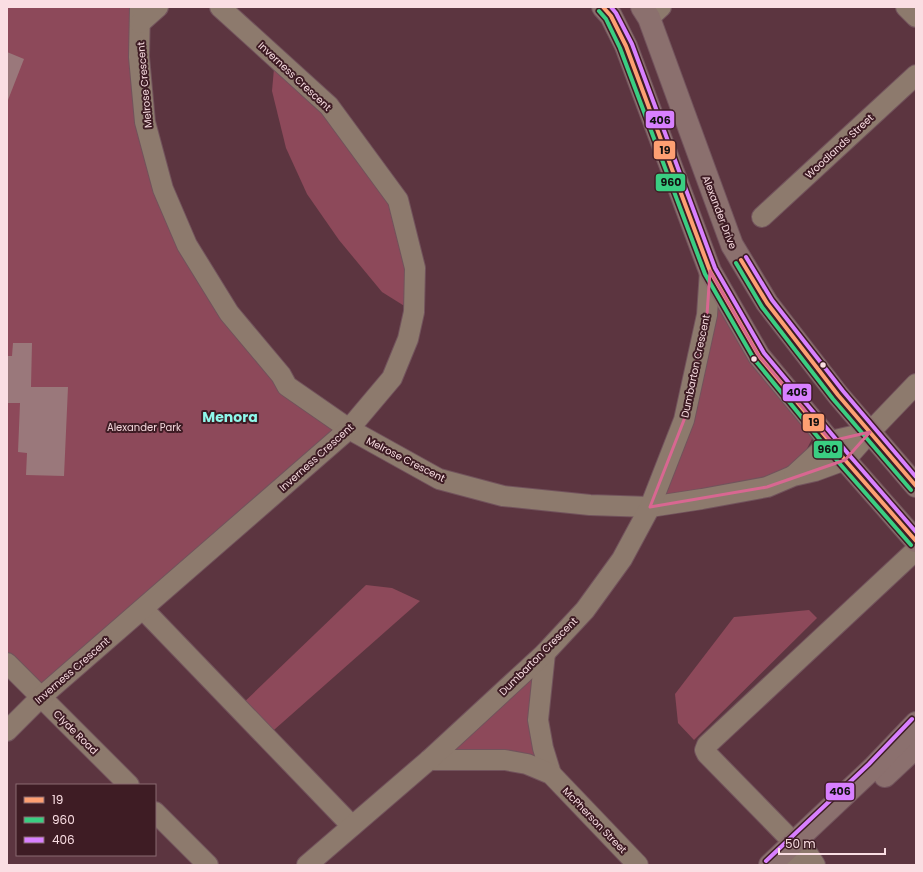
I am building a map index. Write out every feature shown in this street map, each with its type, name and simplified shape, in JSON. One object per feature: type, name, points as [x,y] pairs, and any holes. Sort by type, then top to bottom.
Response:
[{"type":"main road","points":[[603,7],[611,16],[626,46],[710,271],[759,356],[845,460],[916,541]]},
{"type":"main road","name":"Alexander Drive","points":[[651,11],[732,245],[767,303],[838,396],[916,486]]},
{"type":"main road","points":[[799,859],[873,768],[916,723]]},
{"type":"main road","points":[[770,865],[799,859],[916,747]]},
{"type":"street","name":"Melrose Crescent","points":[[158,7],[140,15],[139,57],[145,122],[163,189],[187,245],[229,313],[281,375],[287,386],[350,429],[439,479],[503,496],[590,504],[650,507],[767,487],[793,476],[815,471],[845,460],[916,384]]},
{"type":"street","name":"Inverness Crescent","points":[[7,731],[41,697],[350,429],[392,378],[408,340],[414,312],[414,268],[398,200],[329,106],[220,7]]},
{"type":"street","points":[[906,7],[916,17]]},
{"type":"street","name":"Woodlands Street","points":[[762,217],[916,75]]},
{"type":"street","name":"Dumbarton Crescent","points":[[307,865],[428,760],[544,653],[585,610],[622,559],[650,507],[684,420],[707,315],[710,271]]},
{"type":"street","points":[[830,441],[870,432]]},
{"type":"street","name":"Melrose Crescent","points":[[793,476],[830,441]]},
{"type":"street","points":[[799,859],[705,750],[707,745],[916,550]]},
{"type":"street","points":[[143,609],[352,826]]},
{"type":"street","name":"McPherson Street","points":[[544,653],[538,720],[543,748],[551,774]]},
{"type":"street","name":"Clyde Road","points":[[7,663],[128,784]]},
{"type":"street","name":"McPherson Street","points":[[428,760],[505,760],[527,764],[551,774],[638,865]]},
{"type":"street","points":[[156,813],[208,865]]},
{"type":"highlighted area","points":[[710,271],[759,356],[831,441],[870,432],[845,460],[767,487],[650,507],[684,420],[707,315]]},
{"type":"green space","name":"Alexander Park","points":[[7,7],[140,7],[145,122],[187,245],[287,386],[349,429],[41,697],[7,662]]},
{"type":"green space","points":[[275,57],[398,200],[414,312],[382,292],[339,240],[307,194],[286,148],[272,91]]},
{"type":"green space","points":[[710,271],[814,435],[793,476],[650,507],[684,420]]},
{"type":"green space","points":[[366,585],[392,588],[420,601],[266,737],[239,707]]},
{"type":"green space","points":[[809,610],[817,618],[694,740],[678,723],[675,694],[734,617]]},
{"type":"green space","points":[[545,653],[538,720],[551,774],[429,760]]},
{"type":"building","points":[[7,52],[24,59],[8,100],[7,100]]},
{"type":"building","points":[[13,343],[32,343],[31,387],[68,387],[64,476],[26,475],[27,453],[18,452],[20,403],[7,403],[7,356],[12,356]]},
{"type":"transit line","name":"19","points":[[603,7],[611,16],[626,46],[710,271],[759,356],[845,460],[916,541]]},
{"type":"transit line","name":"406","points":[[611,7],[616,13],[632,44],[715,268],[764,353],[916,532]]},
{"type":"transit line","name":"960","points":[[599,11],[606,19],[620,48],[705,274],[754,359],[840,464],[911,545]]},
{"type":"transit line","name":"406","points":[[746,257],[772,300],[843,391],[916,477]]},
{"type":"transit line","name":"19","points":[[741,260],[767,303],[838,395],[916,486]]},
{"type":"transit line","name":"960","points":[[736,263],[762,307],[833,399],[911,490]]},
{"type":"transit line","name":"406","points":[[766,861],[869,764],[912,719]]},
{"type":"district","name":"Menora","points":[[230,417]]}]
